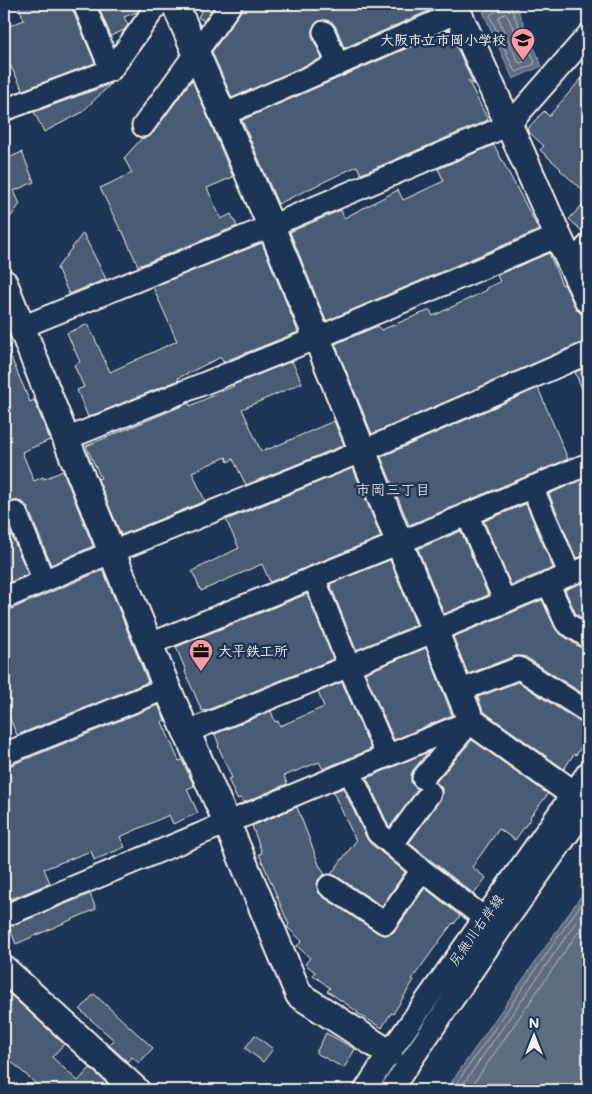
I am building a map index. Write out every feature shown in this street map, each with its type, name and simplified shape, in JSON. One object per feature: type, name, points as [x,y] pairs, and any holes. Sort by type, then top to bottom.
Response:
[{"type":"street","points":[[84,4],[111,70]]},
{"type":"street","points":[[4,110],[111,70],[158,4]]},
{"type":"street","points":[[175,4],[271,226],[471,721],[580,800],[494,938],[391,1090]]},
{"type":"street","points":[[143,126],[231,4]]},
{"type":"street","points":[[223,115],[338,65],[456,8],[558,236],[580,255],[588,300]]},
{"type":"street","points":[[324,32],[338,65]]},
{"type":"street","points":[[22,327],[271,226],[509,125],[588,35]]},
{"type":"street","points":[[66,439],[317,338],[558,236]]},
{"type":"street","points":[[4,283],[168,688],[299,995],[389,1053]]},
{"type":"street","points":[[4,598],[112,552],[363,451],[588,353]]},
{"type":"street","points":[[150,644],[588,464]]},
{"type":"street","points":[[187,732],[579,571],[532,487]]},
{"type":"street","points":[[16,512],[44,581]]},
{"type":"street","points":[[468,514],[505,602]]},
{"type":"street","points":[[314,578],[387,756]]},
{"type":"street","points":[[548,584],[566,623],[588,637]]},
{"type":"street","points":[[459,692],[519,668],[588,712]]},
{"type":"street","points":[[4,754],[168,688]]},
{"type":"street","points":[[4,916],[471,721]]},
{"type":"street","points":[[392,846],[426,786],[471,721]]},
{"type":"street","points":[[350,772],[378,833],[484,918]]},
{"type":"street","name":"尻無川右岸線","points":[[365,1090],[484,918],[580,800],[588,772]]},
{"type":"street","points":[[329,886],[385,923],[422,870]]},
{"type":"street","points":[[4,969],[136,1090]]},
{"type":"water","points":[[501,4],[515,4],[542,66],[513,79],[483,12]]},
{"type":"water","points":[[588,886],[588,1090],[446,1090]]},
{"type":"building","points":[[18,4],[72,4],[72,9],[95,63],[23,90],[8,61],[4,63],[4,28],[24,20]]},
{"type":"building","points":[[97,4],[143,4],[137,12],[124,17],[128,25],[124,30],[111,36]]},
{"type":"building","points":[[206,4],[216,4],[204,21],[198,17]]},
{"type":"building","points":[[243,4],[344,4],[347,9],[359,4],[433,4],[435,8],[344,48],[336,27],[332,22],[326,20],[319,21],[314,25],[312,37],[322,58],[232,98],[212,52],[241,11]]},
{"type":"building","points":[[449,30],[474,85],[468,80],[488,120],[361,174],[357,166],[278,204],[242,120]]},
{"type":"building","points":[[588,71],[588,195],[540,150],[544,146],[527,129],[544,111],[549,116]]},
{"type":"building","points":[[192,80],[233,177],[207,188],[221,219],[231,214],[237,226],[138,266],[100,188],[132,173],[124,158],[142,138],[149,137],[153,133]]},
{"type":"building","points":[[111,84],[81,113],[44,132],[34,112]]},
{"type":"building","points":[[494,145],[539,230],[326,321],[290,232],[341,210],[344,218],[398,190],[403,200],[444,181],[438,169]]},
{"type":"building","points":[[22,152],[34,182],[14,191],[20,204],[4,226],[4,160]]},
{"type":"building","points":[[588,199],[588,233],[584,233],[569,219]]},
{"type":"building","points":[[83,233],[106,279],[69,294],[57,268]]},
{"type":"building","points":[[262,243],[298,332],[223,362],[221,357],[178,378],[179,380],[88,417],[77,390],[84,387],[74,365],[80,362],[67,333],[88,324],[110,372],[177,341],[153,287]]},
{"type":"building","points":[[549,253],[562,285],[564,284],[575,307],[581,314],[584,314],[588,324],[588,341],[372,434],[335,344],[378,326],[381,330],[430,310],[433,316],[500,282],[497,275]]},
{"type":"building","points":[[4,341],[30,402],[34,400],[50,440],[22,452],[34,481],[63,471],[93,546],[51,565],[28,508],[24,503],[12,501],[6,505],[4,511]]},
{"type":"building","points":[[292,361],[302,383],[242,409],[261,451],[334,421],[344,445],[246,485],[233,459],[228,462],[226,457],[192,472],[205,501],[121,535],[98,479],[101,478],[86,446],[189,403],[190,406],[233,385]]},
{"type":"building","points":[[588,367],[588,404],[575,372]]},
{"type":"building","points":[[538,388],[568,459],[409,525],[381,457]]},
{"type":"building","points":[[353,468],[381,537],[270,582],[262,564],[201,591],[192,571],[239,548],[226,520]]},
{"type":"building","points":[[588,477],[588,555],[576,558],[549,494]]},
{"type":"building","points":[[526,504],[553,568],[511,585],[484,521]]},
{"type":"building","points":[[4,518],[28,574],[4,585]]},
{"type":"building","points":[[461,531],[488,595],[444,614],[418,549]]},
{"type":"building","points":[[390,560],[416,625],[356,650],[330,584]]},
{"type":"building","points":[[103,570],[148,682],[17,735],[4,705],[4,610],[9,610]]},
{"type":"building","points":[[588,580],[588,622],[576,614],[565,590]]},
{"type":"building","points":[[307,594],[333,659],[202,711],[176,647]]},
{"type":"building","points":[[542,600],[559,633],[581,648],[588,649],[588,697],[526,657],[521,656],[515,656],[468,674],[453,637]]},
{"type":"building","points":[[426,648],[452,715],[394,740],[365,673]]},
{"type":"building","points":[[342,682],[371,749],[323,769],[319,762],[284,776],[287,784],[243,803],[241,798],[237,799],[228,779],[232,778],[218,746],[215,734],[271,711],[275,722],[278,721],[280,726],[324,707],[318,692]]},
{"type":"building","points":[[518,682],[581,723],[588,724],[588,736],[564,769],[483,711],[478,697]]},
{"type":"building","points":[[158,705],[165,720],[162,722],[179,761],[182,760],[194,786],[187,789],[198,813],[173,824],[169,815],[120,837],[125,847],[94,860],[91,851],[44,869],[50,883],[9,900],[4,887],[4,766],[9,766]]},
{"type":"building","points":[[472,740],[548,794],[515,840],[499,829],[472,867],[486,878],[474,894],[409,843],[440,800],[442,788],[436,782]]},
{"type":"building","points":[[428,752],[411,775],[411,783],[418,789],[390,827],[367,778]]},
{"type":"building","points":[[343,788],[367,839],[405,872],[382,906],[331,874],[356,841],[333,792]]},
{"type":"building","points":[[297,807],[320,867],[325,875],[318,880],[317,886],[318,892],[322,896],[378,933],[385,935],[395,931],[425,888],[460,916],[412,979],[414,980],[382,1028],[357,1013],[327,991],[330,988],[313,975],[315,972],[305,964],[310,958],[297,946],[302,941],[287,927],[289,925],[259,854],[262,853],[252,826]]},
{"type":"building","points":[[90,894],[96,909],[16,944],[9,927]]},
{"type":"building","points":[[4,989],[64,1044],[52,1057],[78,1081],[90,1068],[109,1085],[105,1090],[43,1090],[4,1055]]},
{"type":"building","points":[[94,994],[153,1048],[139,1063],[132,1057],[128,1062],[109,1045],[114,1040],[80,1010]]},
{"type":"building","points":[[326,1033],[355,1049],[344,1068],[316,1053]]},
{"type":"building","points":[[255,1035],[273,1049],[263,1062],[245,1048]]},
{"type":"place","name":"大阪市立市岡小学校","points":[[523,61]]},
{"type":"place","name":"大平鉄工所","points":[[201,672]]},
{"type":"district","name":"市岡三丁目","points":[[393,490]]}]
